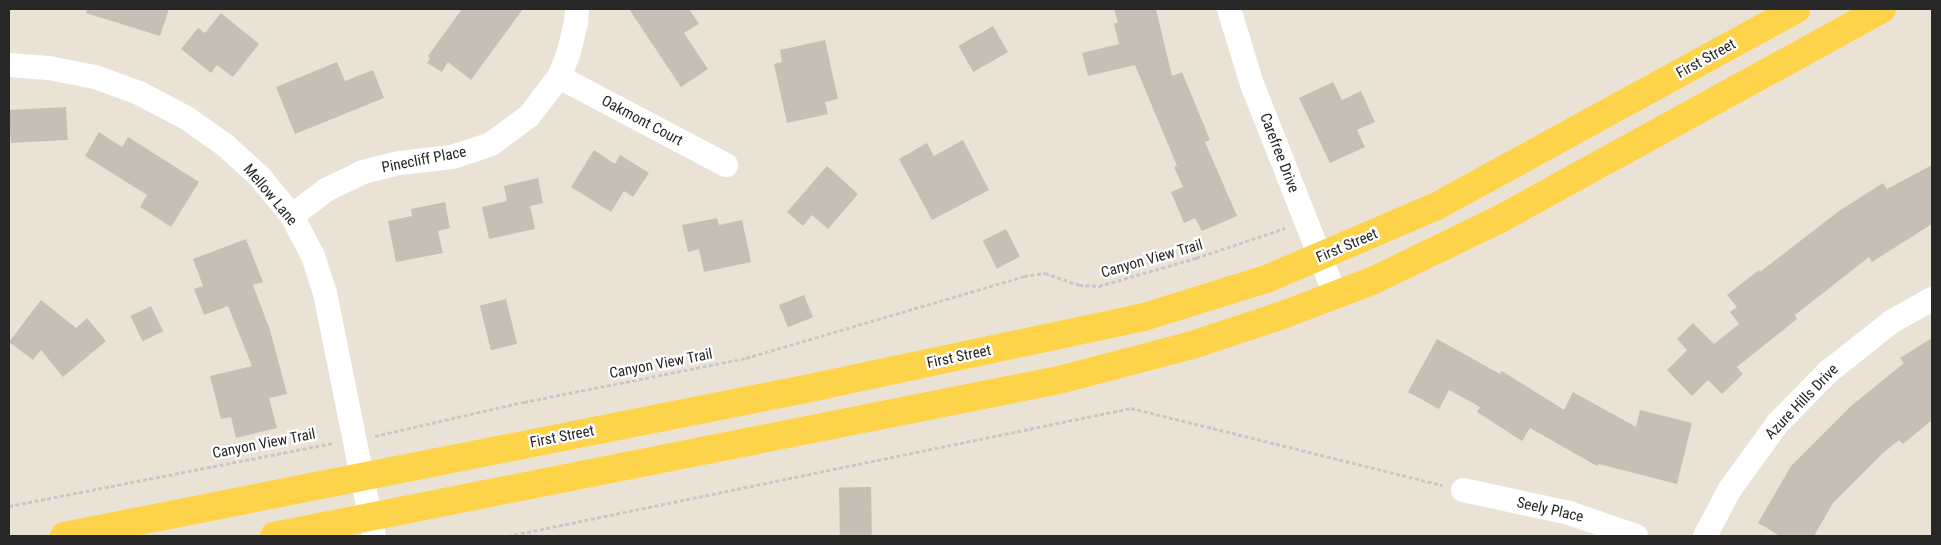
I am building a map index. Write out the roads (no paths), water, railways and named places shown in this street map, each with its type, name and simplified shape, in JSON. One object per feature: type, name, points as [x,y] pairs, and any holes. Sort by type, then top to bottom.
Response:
[{"type":"main road","name":"First Street","points":[[64,536],[819,386],[1144,317],[1269,278],[1443,203],[1796,9]]},
{"type":"main road","points":[[274,536],[372,527],[1059,380],[1189,346],[1372,281],[1500,218],[1882,9]]},
{"type":"street","name":"Pinecliff Place","points":[[292,216],[326,190],[362,172],[400,163],[452,157],[491,144],[529,116],[559,77],[568,55],[576,24],[577,9]]},
{"type":"street","name":"Carefree Drive","points":[[1229,9],[1252,84],[1336,295]]},
{"type":"street","name":"Mellow Lane","points":[[9,65],[49,68],[95,78],[139,93],[185,117],[225,145],[260,177],[292,216],[313,256],[325,293],[372,527]]},
{"type":"street","name":"Oakmont Court","points":[[559,77],[726,165]]},
{"type":"street","name":"Azure Hills Drive","points":[[1705,536],[1730,489],[1777,424],[1828,372],[1891,322],[1932,299]]},
{"type":"street","name":"Seely Place","points":[[1463,490],[1568,513],[1636,536]]}]
